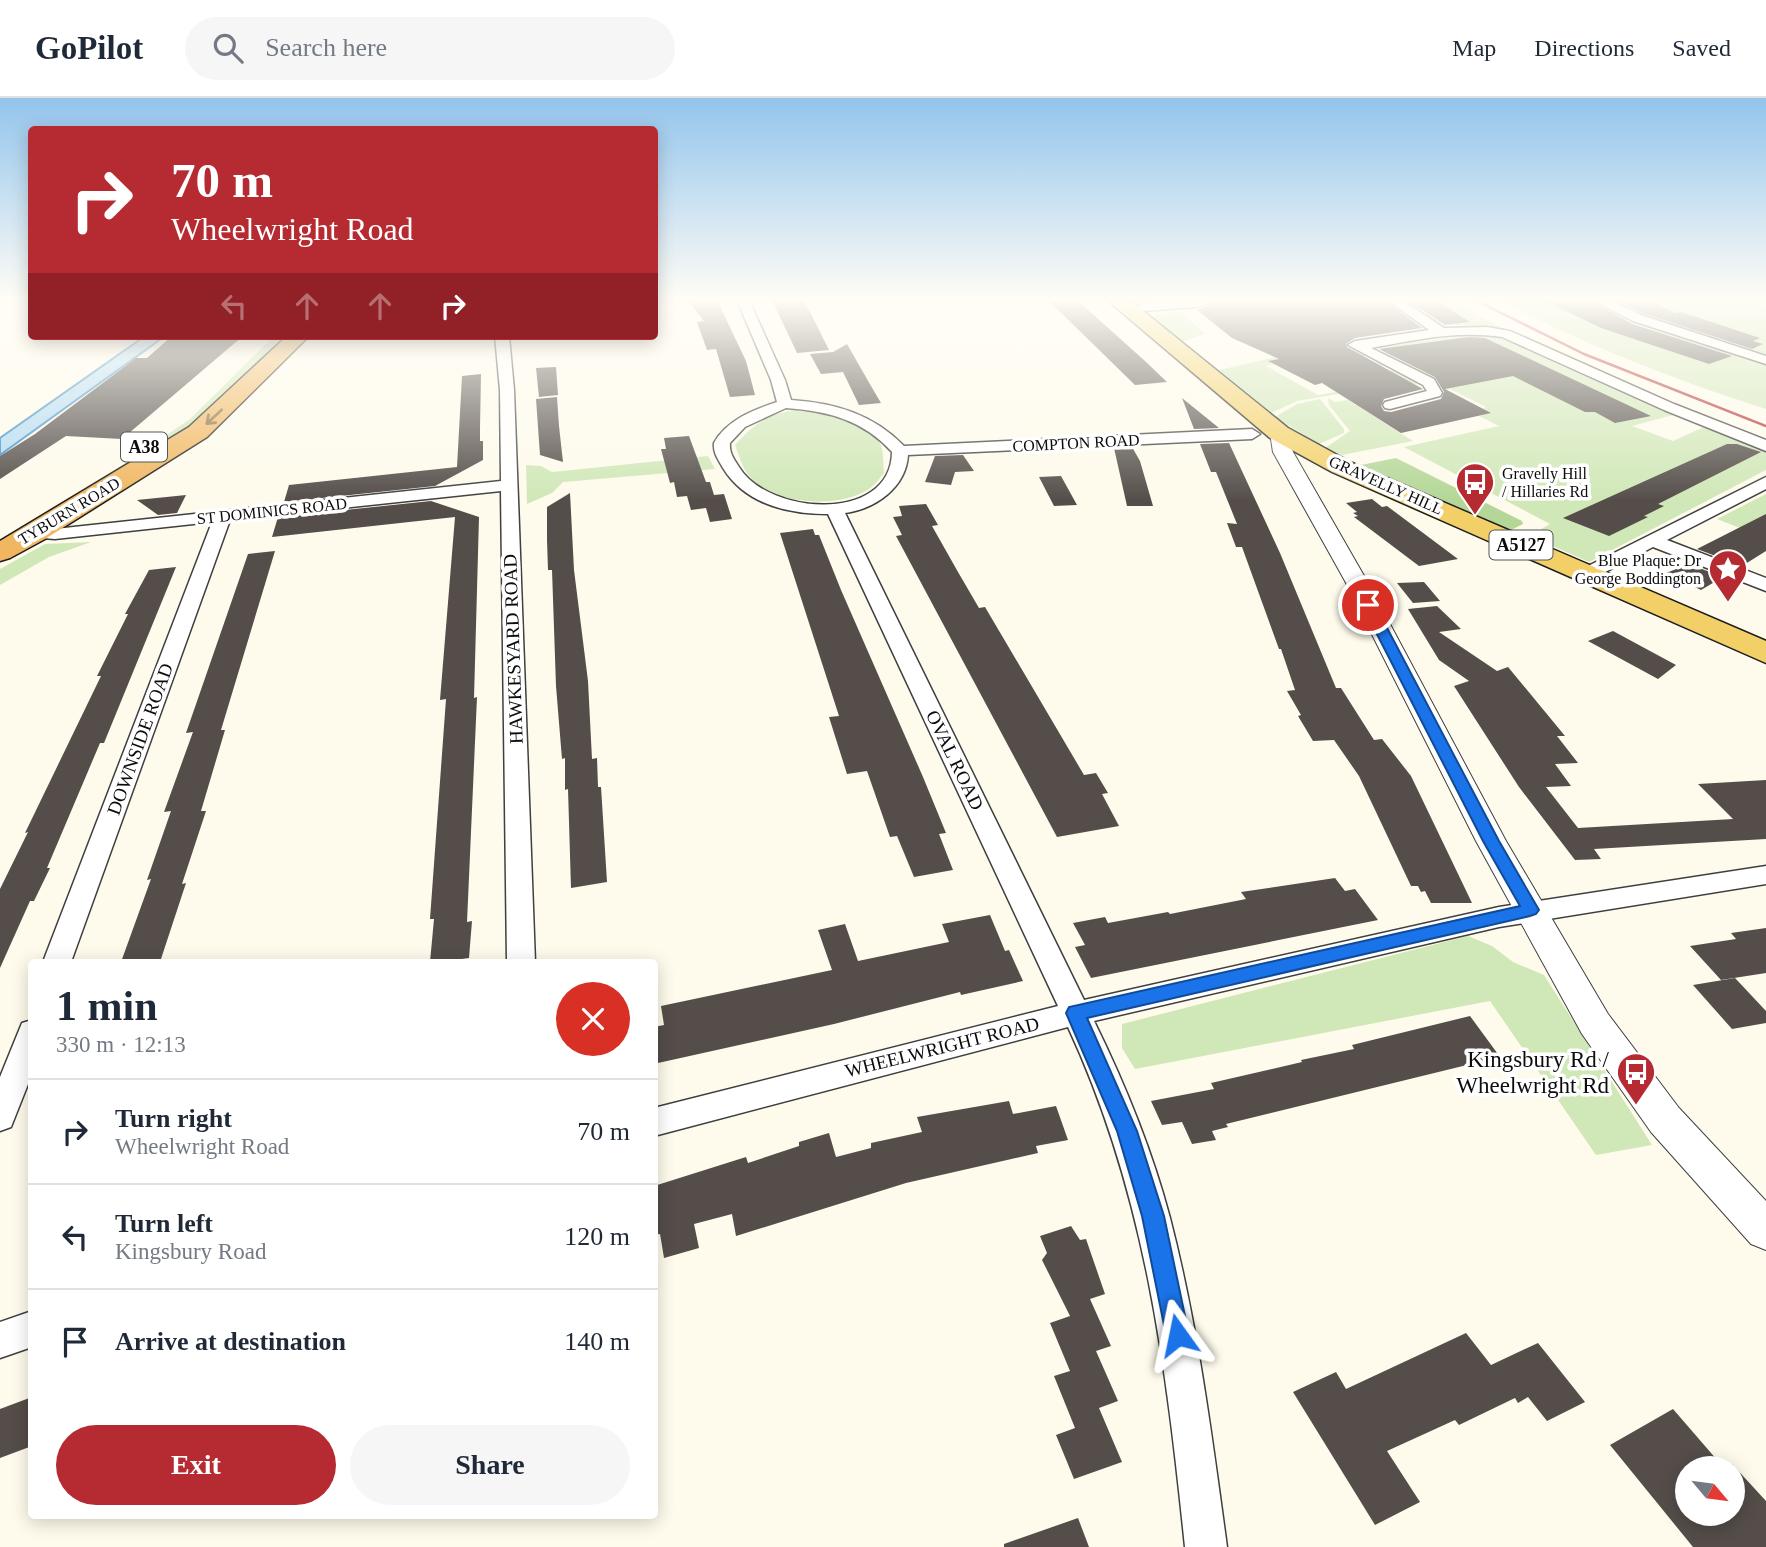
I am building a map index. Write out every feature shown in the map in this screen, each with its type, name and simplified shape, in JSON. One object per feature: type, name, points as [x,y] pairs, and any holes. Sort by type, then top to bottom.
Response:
[{"type":"highway","name":"TYBURN ROAD","points":[[0,532],[87,484],[156,440],[238,366]]},
{"type":"highway","name":"TYBURN ROAD","points":[[0,552],[198,432],[268,366]]},
{"type":"main road","name":"GRAVELLY HILL","points":[[1191,366],[1266,433],[1766,653]]},
{"type":"street","name":"HAWKESYARD ROAD","points":[[505,366],[521,959]]},
{"type":"street","points":[[772,366],[785,404]]},
{"type":"street","points":[[1391,398],[1411,401],[1434,393],[1429,382],[1397,366]]},
{"type":"street","points":[[1578,366],[1669,407],[1766,446]]},
{"type":"street","points":[[785,404],[824,407],[863,419],[879,429],[900,451],[901,466],[886,489],[852,507],[805,508],[762,496],[740,483],[722,453],[722,444],[730,432],[770,409],[785,404]]},
{"type":"street","points":[[1266,433],[1283,452],[1356,582],[1491,841],[1595,1024],[1665,1121],[1766,1230]]},
{"type":"street","name":"COMPTON ROAD","points":[[900,451],[1266,433]]},
{"type":"street","points":[[1587,574],[1766,482]]},
{"type":"street","name":"ST DOMINICS ROAD","points":[[35,533],[55,534],[509,485]]},
{"type":"street","name":"OVAL ROAD","points":[[834,508],[1076,1013],[1127,1131],[1153,1216],[1178,1335],[1206,1547]]},
{"type":"street","name":"DOWNSIDE ROAD","points":[[58,959],[223,516]]},
{"type":"street","points":[[1652,540],[1766,585]]},
{"type":"street","name":"WHEELWRIGHT ROAD","points":[[658,1121],[1076,1013],[1530,910],[1766,875]]},
{"type":"street","points":[[0,1117],[28,1043]]},
{"type":"street","points":[[0,1340],[28,1330]]},
{"type":"green space","points":[[244,366],[259,366],[200,421],[54,511],[46,512],[132,459],[190,419]]},
{"type":"green space","points":[[1239,366],[1267,366],[1318,395],[1352,389],[1357,391],[1297,401],[1271,413],[1219,370]]},
{"type":"green space","points":[[1298,366],[1381,366],[1375,367],[1384,372],[1394,370],[1419,383],[1375,393]]},
{"type":"green space","points":[[1408,366],[1563,366],[1673,415],[1632,426],[1673,441],[1704,427],[1766,450],[1766,470],[1589,562],[1530,536],[1550,524],[1404,447],[1499,426],[1479,416],[1490,413],[1483,409],[1486,407],[1450,389],[1445,390],[1441,382]]},
{"type":"green space","points":[[1643,366],[1766,366],[1766,409]]},
{"type":"green space","points":[[1328,398],[1335,402],[1348,400],[1413,441],[1342,455],[1325,448],[1350,431],[1329,405]]},
{"type":"green space","points":[[1320,399],[1344,429],[1344,433],[1319,444],[1275,417],[1297,404]]},
{"type":"green space","points":[[795,410],[840,419],[872,434],[881,444],[884,473],[871,487],[857,495],[828,501],[796,500],[781,496],[756,483],[745,471],[735,445],[761,422],[777,414]]},
{"type":"green space","points":[[708,456],[715,469],[563,482],[552,493],[527,504],[526,465],[541,466],[552,472]]},
{"type":"green space","points":[[1396,458],[1522,521],[1523,524],[1511,530],[1361,465]]},
{"type":"green space","points":[[1766,494],[1766,538],[1717,519]]},
{"type":"green space","points":[[91,542],[49,557],[0,585],[0,569],[45,544]]},
{"type":"green space","points":[[1468,936],[1492,946],[1513,962],[1544,975],[1652,1145],[1596,1155],[1490,1001],[1135,1069],[1122,1048],[1122,1024]]},
{"type":"water","points":[[103,366],[124,366],[0,455],[0,438]]},
{"type":"building","points":[[126,366],[208,366],[122,439],[66,436],[0,479],[0,456],[35,434]]},
{"type":"building","points":[[721,366],[747,366],[755,395],[730,397]]},
{"type":"building","points":[[816,366],[859,366],[881,403],[859,405],[843,372],[821,374]]},
{"type":"building","points":[[1115,366],[1150,366],[1167,382],[1135,385]]},
{"type":"building","points":[[1277,366],[1381,366],[1423,389],[1384,399],[1381,406],[1384,411],[1391,412],[1441,399],[1444,392],[1435,377],[1412,366],[1544,366],[1651,416],[1615,423],[1595,412],[1585,412],[1513,376],[1445,389],[1491,413],[1401,433],[1322,383],[1315,385]]},
{"type":"building","points":[[556,367],[558,395],[539,397],[536,368]]},
{"type":"building","points":[[481,374],[480,441],[483,441],[483,460],[435,486],[284,502],[289,485],[457,467],[462,376]]},
{"type":"building","points":[[557,397],[563,462],[540,455],[536,399]]},
{"type":"building","points":[[1182,398],[1219,428],[1194,429]]},
{"type":"building","points":[[689,436],[706,482],[710,482],[714,495],[724,494],[732,519],[710,522],[706,508],[691,510],[687,496],[677,497],[674,482],[670,483],[661,449],[666,449],[664,438]]},
{"type":"building","points":[[1229,443],[1280,553],[1336,688],[1341,688],[1374,740],[1382,739],[1411,776],[1472,903],[1431,903],[1425,891],[1421,892],[1418,886],[1411,886],[1359,776],[1334,740],[1313,741],[1298,716],[1301,715],[1287,691],[1295,690],[1281,649],[1242,547],[1236,547],[1227,523],[1237,524],[1216,472],[1211,472],[1200,444]]},
{"type":"building","points":[[1727,444],[1737,444],[1761,452],[1658,504],[1664,506],[1609,536],[1563,518]]},
{"type":"building","points":[[1132,447],[1140,461],[1153,506],[1127,506],[1114,448]]},
{"type":"building","points":[[963,455],[974,471],[955,472],[951,485],[925,482],[935,456]]},
{"type":"building","points":[[1061,476],[1077,505],[1054,506],[1039,477]]},
{"type":"building","points":[[570,493],[574,570],[588,681],[592,759],[597,758],[598,787],[601,787],[607,882],[571,888],[568,789],[565,790],[565,758],[562,759],[556,686],[552,570],[548,570],[547,540],[547,507]]},
{"type":"building","points":[[186,495],[177,513],[158,515],[137,500]]},
{"type":"building","points":[[1372,499],[1382,507],[1387,506],[1458,559],[1419,566],[1354,517],[1358,516],[1353,513],[1357,512],[1346,503]]},
{"type":"building","points":[[431,501],[479,517],[474,698],[477,697],[467,922],[472,921],[469,958],[430,959],[434,919],[430,919],[446,699],[440,700],[455,517],[272,537],[278,517]]},
{"type":"building","points":[[926,504],[938,525],[932,526],[979,608],[985,607],[1084,775],[1096,773],[1108,793],[1102,794],[1119,826],[1057,837],[896,536],[902,535],[893,517],[902,516],[899,506]]},
{"type":"building","points":[[1766,514],[1766,551],[1742,566],[1697,549]]},
{"type":"building","points":[[813,529],[815,535],[819,535],[946,833],[939,834],[953,870],[914,877],[897,836],[890,837],[867,771],[847,774],[829,717],[839,716],[780,533]]},
{"type":"building","points":[[275,551],[221,730],[225,730],[201,811],[206,811],[182,884],[186,883],[161,959],[122,959],[151,879],[147,880],[171,811],[164,812],[193,732],[186,733],[248,554]]},
{"type":"building","points":[[1689,564],[1723,577],[1701,590],[1666,573]]},
{"type":"building","points":[[176,567],[104,743],[100,743],[47,868],[50,868],[34,901],[30,901],[0,968],[0,889],[101,676],[97,676],[128,614],[125,614],[149,570]]},
{"type":"building","points":[[1424,582],[1440,601],[1413,603],[1397,583]]},
{"type":"building","points":[[1437,606],[1461,629],[1439,632],[1497,671],[1508,667],[1565,736],[1557,736],[1578,763],[1555,764],[1571,786],[1546,787],[1578,828],[1733,819],[1698,784],[1766,780],[1766,839],[1594,849],[1601,859],[1575,860],[1519,787],[1454,686],[1469,681],[1439,660],[1408,609]]},
{"type":"building","points":[[1613,631],[1676,665],[1658,679],[1588,641]]},
{"type":"building","points":[[1335,878],[1345,891],[1355,889],[1378,920],[1091,978],[1075,947],[1085,945],[1073,923],[1105,917],[1108,923],[1168,912],[1170,914],[1246,899],[1241,892]]},
{"type":"building","points":[[990,915],[1005,951],[1009,950],[1023,981],[961,995],[960,992],[834,1024],[658,1063],[658,1026],[664,1025],[661,1006],[832,970],[818,930],[845,924],[858,961],[949,942],[942,924]]},
{"type":"building","points":[[1766,928],[1766,973],[1721,980],[1690,946],[1736,939],[1731,933]]},
{"type":"building","points":[[1735,978],[1766,1011],[1766,1023],[1732,1029],[1693,985]]},
{"type":"building","points":[[1470,1016],[1503,1061],[1468,1068],[1467,1065],[1226,1124],[1228,1127],[1212,1131],[1216,1140],[1192,1144],[1182,1122],[1162,1125],[1151,1101],[1214,1089],[1211,1083],[1354,1049],[1352,1045]]},
{"type":"building","points":[[1009,1101],[1013,1114],[1056,1106],[1068,1140],[1036,1146],[1038,1153],[906,1183],[736,1236],[732,1214],[694,1224],[699,1248],[664,1258],[658,1234],[658,1185],[746,1157],[748,1163],[829,1133],[836,1157],[871,1148],[871,1143],[922,1132],[917,1117]]},
{"type":"building","points":[[1071,1226],[1080,1240],[1086,1239],[1105,1294],[1090,1299],[1111,1346],[1096,1351],[1118,1401],[1099,1408],[1122,1462],[1074,1479],[1056,1435],[1075,1428],[1054,1376],[1070,1371],[1050,1323],[1070,1316],[1042,1260],[1047,1253],[1040,1236]]},
{"type":"building","points":[[1466,1333],[1491,1365],[1538,1343],[1585,1402],[1547,1421],[1528,1397],[1518,1403],[1515,1398],[1459,1425],[1455,1420],[1387,1451],[1420,1502],[1375,1525],[1293,1392],[1336,1372],[1346,1389]]},
{"type":"building","points":[[28,1398],[28,1448],[0,1458],[0,1409]]},
{"type":"building","points":[[1673,1409],[1714,1456],[1675,1456],[1675,1525],[1610,1445]]},
{"type":"building","points":[[1745,1478],[1766,1501],[1766,1547],[1693,1547],[1676,1526],[1745,1526]]},
{"type":"building","points":[[1078,1518],[1089,1547],[1004,1547],[1004,1544]]},
{"type":"railway","points":[[1613,366],[1766,426]]},
{"type":"place","name":"Gravelly Hill / Hillaries Rd","points":[[1475,516]]},
{"type":"place","name":"Blue Plaque: Dr George Boddington","points":[[1728,603]]},
{"type":"place","name":"Kingsbury Rd / Wheelwright Rd","points":[[1636,1106]]},
{"type":"route","points":[[1178,1335],[1153,1216],[1127,1131],[1076,1013],[1530,910],[1368,605]]}]
